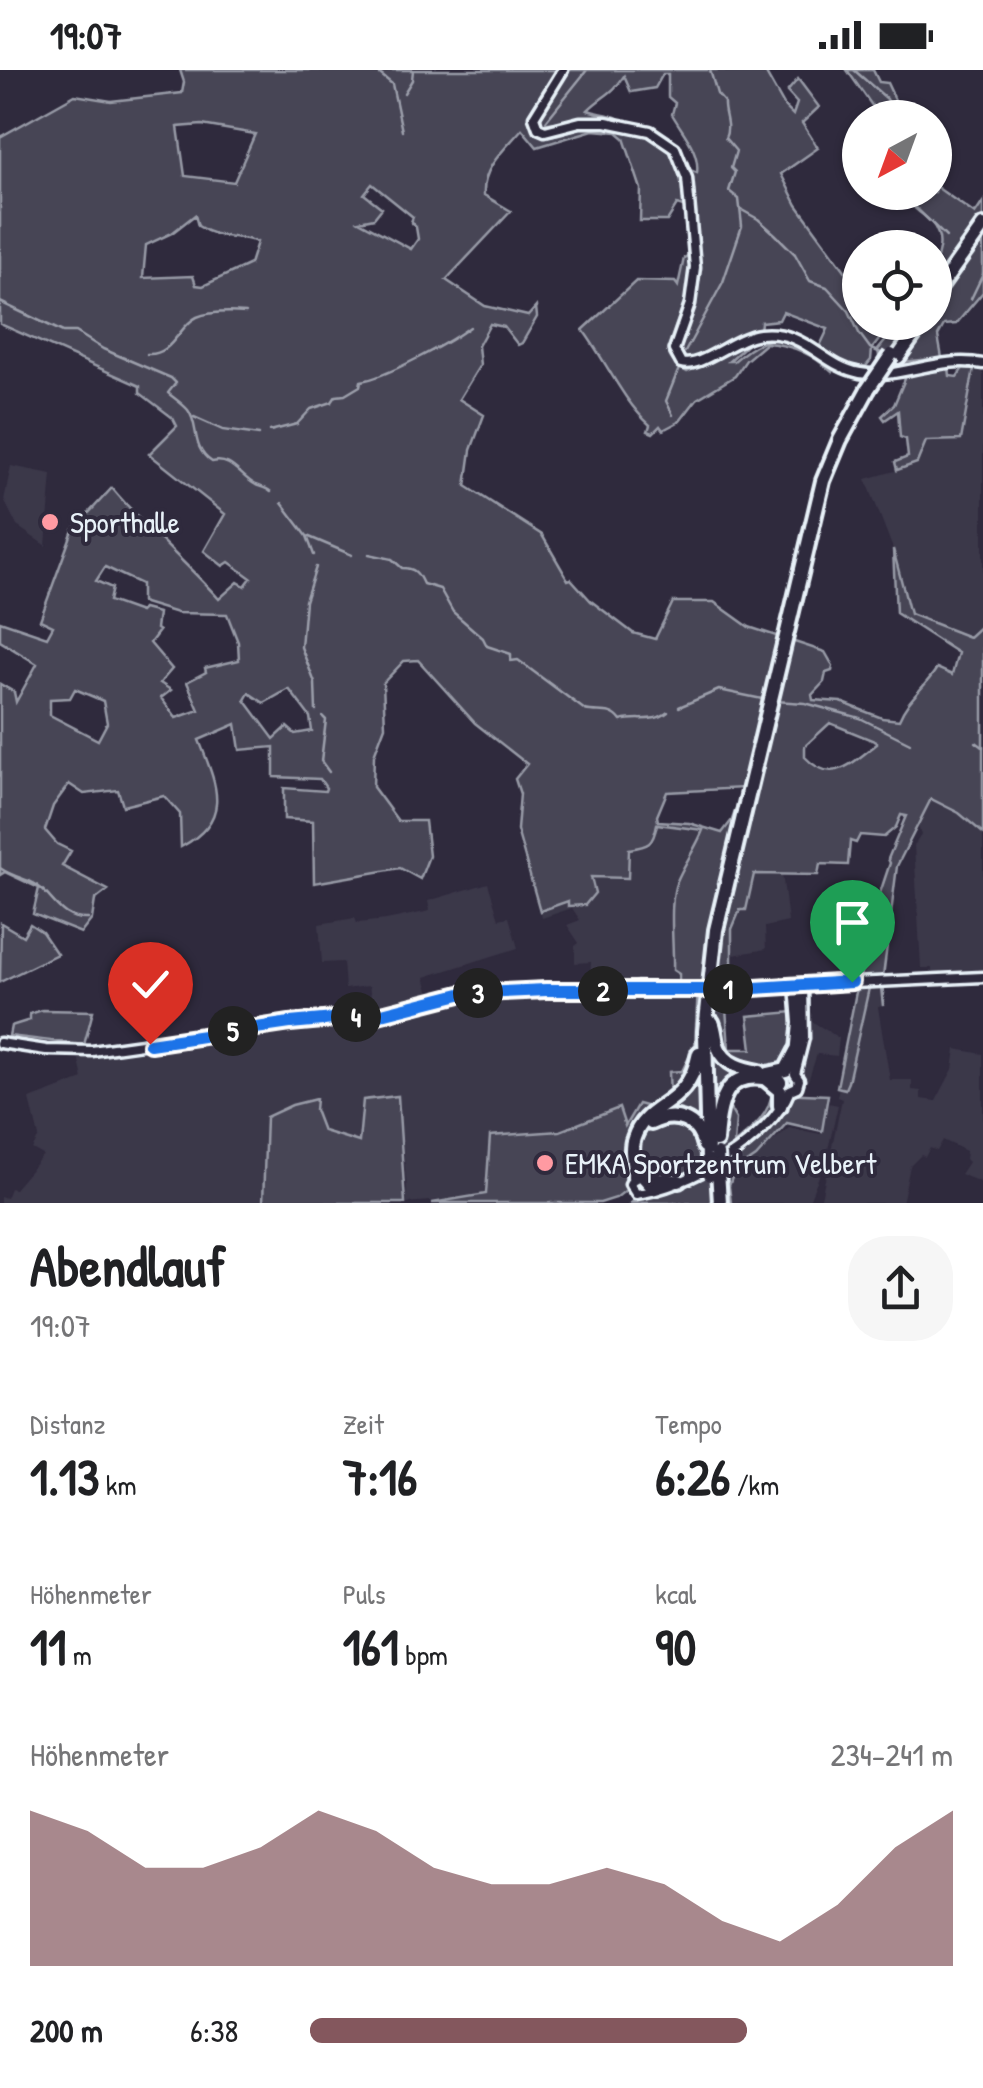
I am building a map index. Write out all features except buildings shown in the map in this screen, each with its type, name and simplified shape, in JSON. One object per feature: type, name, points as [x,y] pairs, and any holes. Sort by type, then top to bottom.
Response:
[{"type":"highway","points":[[952,270],[983,226]]},
{"type":"highway","points":[[952,282],[983,239]]},
{"type":"highway","points":[[641,1178],[634,1135],[643,1122],[686,1087],[696,1069],[708,1027],[723,930],[759,757],[829,484],[872,391],[903,340]]},
{"type":"highway","points":[[894,356],[908,340]]},
{"type":"highway","points":[[708,1027],[728,1060],[781,1079]]},
{"type":"highway","points":[[708,1027],[714,1160],[720,1203]]},
{"type":"highway","points":[[708,1027],[714,1160]]},
{"type":"highway","points":[[780,1106],[777,1086],[796,1051]]},
{"type":"highway","points":[[712,1203],[720,1106],[725,1092],[742,1078],[781,1079]]},
{"type":"highway","points":[[641,1178],[637,1146],[652,1122],[668,1116],[694,1126],[714,1160]]},
{"type":"highway","points":[[641,1178],[678,1181]]},
{"type":"main road","points":[[563,70],[534,118],[538,128],[596,121],[650,131],[675,148],[684,166],[695,267],[690,304],[674,350],[682,363],[696,364],[738,338],[771,334],[798,339],[838,365],[858,372],[882,375],[944,361],[983,364]]},
{"type":"main road","points":[[0,1043],[92,1051],[290,1023],[378,1015],[460,994],[722,990],[983,977]]},
{"type":"main road","points":[[641,1178],[662,1188],[729,1157],[762,1128],[780,1106],[781,1079],[796,1051],[799,985]]},
{"type":"main road","points":[[781,1079],[804,1038],[799,985]]},
{"type":"shaded area","points":[[180,70],[557,70],[528,115],[534,133],[551,136],[607,126],[648,135],[670,151],[677,162],[686,208],[677,205],[667,221],[640,221],[641,189],[624,138],[617,132],[593,130],[537,147],[522,129],[496,159],[484,185],[484,195],[511,211],[446,280],[485,306],[528,316],[536,307],[537,317],[518,345],[504,327],[490,324],[478,346],[480,365],[459,399],[484,415],[471,450],[466,486],[542,535],[568,580],[633,633],[655,639],[673,602],[714,602],[749,627],[825,652],[832,671],[826,673],[824,682],[812,695],[813,700],[841,702],[882,718],[899,720],[937,668],[952,675],[958,653],[896,613],[893,549],[910,614],[969,637],[983,624],[983,833],[959,813],[931,799],[897,866],[883,977],[859,978],[867,958],[870,923],[890,863],[888,859],[906,816],[901,815],[896,827],[884,837],[860,835],[856,843],[850,841],[848,865],[820,864],[818,875],[754,874],[746,910],[740,910],[732,929],[732,977],[725,994],[729,1049],[752,1049],[748,1016],[793,1012],[791,1044],[778,1093],[828,1095],[822,1131],[787,1123],[756,1157],[734,1172],[729,1186],[731,1203],[631,1203],[634,1201],[626,1190],[600,1203],[432,1203],[486,1194],[490,1136],[560,1131],[619,1108],[625,1126],[638,1104],[653,1108],[670,1097],[669,1072],[682,1071],[695,1045],[698,985],[637,985],[637,981],[679,982],[679,974],[673,970],[674,890],[703,830],[657,824],[649,843],[629,849],[628,878],[591,877],[595,893],[585,905],[568,906],[568,901],[540,911],[517,830],[520,794],[515,779],[527,764],[475,723],[418,660],[404,661],[383,683],[385,726],[374,755],[373,787],[398,821],[425,821],[429,856],[420,879],[400,868],[314,883],[313,821],[284,819],[284,788],[326,788],[320,779],[274,777],[274,747],[240,750],[236,724],[199,740],[215,787],[214,813],[208,825],[181,847],[180,814],[164,796],[123,806],[118,790],[84,794],[69,784],[53,806],[45,830],[57,844],[71,851],[62,866],[108,890],[95,900],[92,919],[81,933],[33,914],[39,888],[5,872],[0,875],[0,684],[14,692],[16,702],[37,664],[0,641],[0,621],[47,637],[53,626],[40,620],[73,530],[112,488],[219,599],[238,582],[245,586],[251,578],[229,562],[223,566],[204,551],[225,514],[149,454],[177,426],[173,418],[140,393],[140,386],[0,324],[0,137],[75,95],[111,101],[182,93]],"holes":[[[202,125],[255,134],[234,182],[185,176],[178,127]],[[372,184],[413,217],[411,222],[418,239],[411,249],[359,221],[374,218],[382,208],[364,194]],[[195,215],[198,226],[206,231],[257,242],[250,264],[203,286],[196,285],[193,276],[143,278],[146,245],[172,233]],[[105,567],[141,584],[141,602],[177,613],[227,614],[238,642],[239,660],[205,668],[206,672],[187,682],[199,710],[176,718],[161,698],[171,690],[160,683],[172,669],[150,643],[159,631],[158,613],[143,609],[140,612],[109,601],[112,588],[96,581]],[[75,689],[103,701],[107,723],[98,740],[50,715],[50,699],[70,698]],[[289,689],[310,717],[312,731],[295,734],[287,727],[274,739],[245,700],[249,693],[264,703]],[[830,723],[877,742],[850,764],[833,771],[815,766],[805,757],[805,746]],[[743,788],[732,820],[722,833],[689,823],[658,821],[667,792]],[[743,1081],[764,1084],[772,1091],[768,1107],[734,1144],[736,1119],[725,1101]]]},
{"type":"shaded area","points":[[567,70],[764,70],[793,115],[797,103],[787,92],[798,79],[819,107],[802,123],[818,148],[781,174],[797,205],[842,266],[842,340],[879,340],[872,349],[871,360],[866,366],[859,366],[836,358],[820,346],[828,329],[783,312],[779,320],[761,322],[760,331],[689,361],[677,349],[697,289],[690,170],[697,173],[697,165],[693,149],[672,114],[675,103],[668,97],[668,74],[663,74],[655,88],[631,92],[624,76],[588,110],[614,116],[619,122],[580,119],[541,124],[542,111]]},
{"type":"shaded area","points":[[847,70],[873,70],[879,82],[887,83],[895,100],[868,100]]},
{"type":"shaded area","points":[[952,198],[975,214],[983,202],[983,292],[956,324],[952,324],[952,230],[936,230],[917,210],[952,210]]},
{"type":"shaded area","points":[[689,255],[689,288],[667,350],[677,365],[687,372],[751,341],[729,361],[761,343],[784,340],[820,358],[834,368],[832,372],[802,352],[766,343],[735,376],[697,399],[680,421],[663,430],[660,426],[653,433],[648,431],[650,425],[623,392],[583,330],[636,281],[675,282],[678,286],[684,258]]},
{"type":"shaded area","points":[[886,340],[939,340],[942,358],[901,362],[879,356],[878,350]]},
{"type":"shaded area","points":[[937,365],[949,367],[950,376],[957,377],[963,368],[974,368],[961,440],[926,441],[917,463],[897,470],[895,462],[908,457],[906,439],[900,437],[898,411],[885,420],[882,416],[894,405],[907,374]]},
{"type":"shaded area","points":[[974,368],[983,370],[983,624],[969,638],[910,614],[893,549],[866,479],[902,469],[926,441],[960,440]]},
{"type":"shaded area","points":[[11,466],[52,474],[46,546],[17,526],[4,500]]},
{"type":"shaded area","points":[[931,798],[960,813],[983,833],[983,972],[932,975],[932,968],[921,968],[914,846],[921,835],[917,823]]},
{"type":"shaded area","points":[[656,824],[704,830],[672,917],[673,970],[679,974],[679,983],[590,981],[591,962],[575,963],[575,946],[579,943],[567,925],[580,920],[572,908],[542,918],[530,877],[556,863],[582,877],[629,849],[649,846]]},
{"type":"shaded area","points":[[782,872],[788,922],[765,927],[766,949],[734,955],[732,928],[740,910],[746,909],[754,873]]},
{"type":"shaded area","points":[[488,883],[499,919],[509,917],[518,948],[425,977],[434,1006],[455,1001],[543,996],[696,996],[694,1052],[670,1096],[624,1127],[618,1108],[560,1131],[491,1136],[483,1197],[405,1203],[398,1097],[359,1142],[323,1131],[315,1110],[316,1100],[266,1117],[263,1203],[0,1203],[0,1196],[6,1198],[10,1188],[14,1189],[43,1155],[32,1149],[39,1137],[30,1099],[83,1079],[78,1056],[376,1021],[369,986],[345,989],[343,962],[322,963],[319,924],[355,918],[357,923],[386,920],[430,911],[428,901]]},
{"type":"shaded area","points":[[1,923],[23,936],[30,924],[42,932],[57,954],[0,982]]},
{"type":"shaded area","points":[[883,986],[883,1006],[881,987],[869,988],[848,1082],[845,1089],[837,1087],[856,992],[860,987]]},
{"type":"shaded area","points":[[869,987],[881,987],[883,1006],[878,1007],[890,1080],[912,1080],[912,1090],[921,1091],[921,1099],[936,1101],[953,1069],[956,1049],[983,1054],[983,1183],[960,1174],[968,1162],[966,1151],[943,1140],[937,1151],[930,1148],[925,1157],[921,1155],[910,1166],[902,1203],[820,1203],[842,1099],[837,1097],[839,1087],[845,1088],[852,1068]]},
{"type":"shaded area","points":[[42,1010],[93,1011],[84,1045],[9,1036],[11,1026],[30,1020],[30,1014]]},
{"type":"shaded area","points":[[808,1019],[839,1038],[837,1056],[817,1054],[808,1081],[800,1078]]},
{"type":"shaded area","points":[[398,1096],[405,1203],[263,1203],[266,1117],[316,1099],[315,1110],[323,1131],[359,1142],[363,1100]]},
{"type":"shaded area","points":[[829,1103],[838,1105],[826,1159],[808,1203],[731,1203],[729,1186],[734,1172],[789,1128],[821,1134]]},
{"type":"waterway","points":[[375,70],[392,84],[402,131]]},
{"type":"waterway","points":[[404,93],[413,70]]},
{"type":"waterway","points":[[546,121],[587,70]]},
{"type":"waterway","points":[[685,352],[723,282],[742,226],[739,199],[729,191],[736,151],[725,138],[724,102],[717,94],[710,70]]},
{"type":"waterway","points":[[854,70],[887,100]]},
{"type":"waterway","points":[[740,209],[758,219],[795,254],[810,281],[827,287],[849,311],[870,348],[883,354]]},
{"type":"waterway","points":[[918,210],[939,230]]},
{"type":"waterway","points":[[971,299],[983,274]]},
{"type":"waterway","points":[[0,302],[63,332],[76,332],[103,349],[171,378],[176,383],[168,393],[188,410],[205,456],[212,462],[225,462],[271,492]]},
{"type":"waterway","points":[[147,354],[169,346],[197,317],[246,313]]},
{"type":"waterway","points":[[270,431],[297,424],[311,409],[332,402],[336,396],[360,386],[361,381],[417,358],[470,327]]},
{"type":"waterway","points":[[673,415],[666,401],[678,371]]},
{"type":"waterway","points":[[194,417],[223,430],[259,435]]},
{"type":"waterway","points":[[282,503],[307,536],[352,555]]},
{"type":"waterway","points":[[307,536],[314,555]]},
{"type":"waterway","points":[[369,554],[392,559],[402,568],[416,572],[423,584],[440,589],[453,612],[487,646],[511,654],[511,661],[518,660],[585,710],[609,712],[621,721],[657,718],[668,712]]},
{"type":"waterway","points":[[316,567],[305,601],[301,647],[315,683],[316,711]]},
{"type":"waterway","points":[[679,707],[719,690],[767,700]]},
{"type":"waterway","points":[[775,701],[805,703],[860,718],[910,743]]},
{"type":"waterway","points":[[323,717],[326,720],[321,761],[329,772]]},
{"type":"waterway","points":[[976,742],[983,747]]},
{"type":"waterway","points":[[0,868],[37,885],[69,915],[88,919]]},
{"type":"place","name":"Sporthalle","points":[[50,522]]},
{"type":"place","name":"EMKA Sportzentrum Velbert","points":[[545,1163]]},
{"type":"route","points":[[150,1044],[290,1023],[378,1015],[460,994],[722,990],[852,982]]}]
